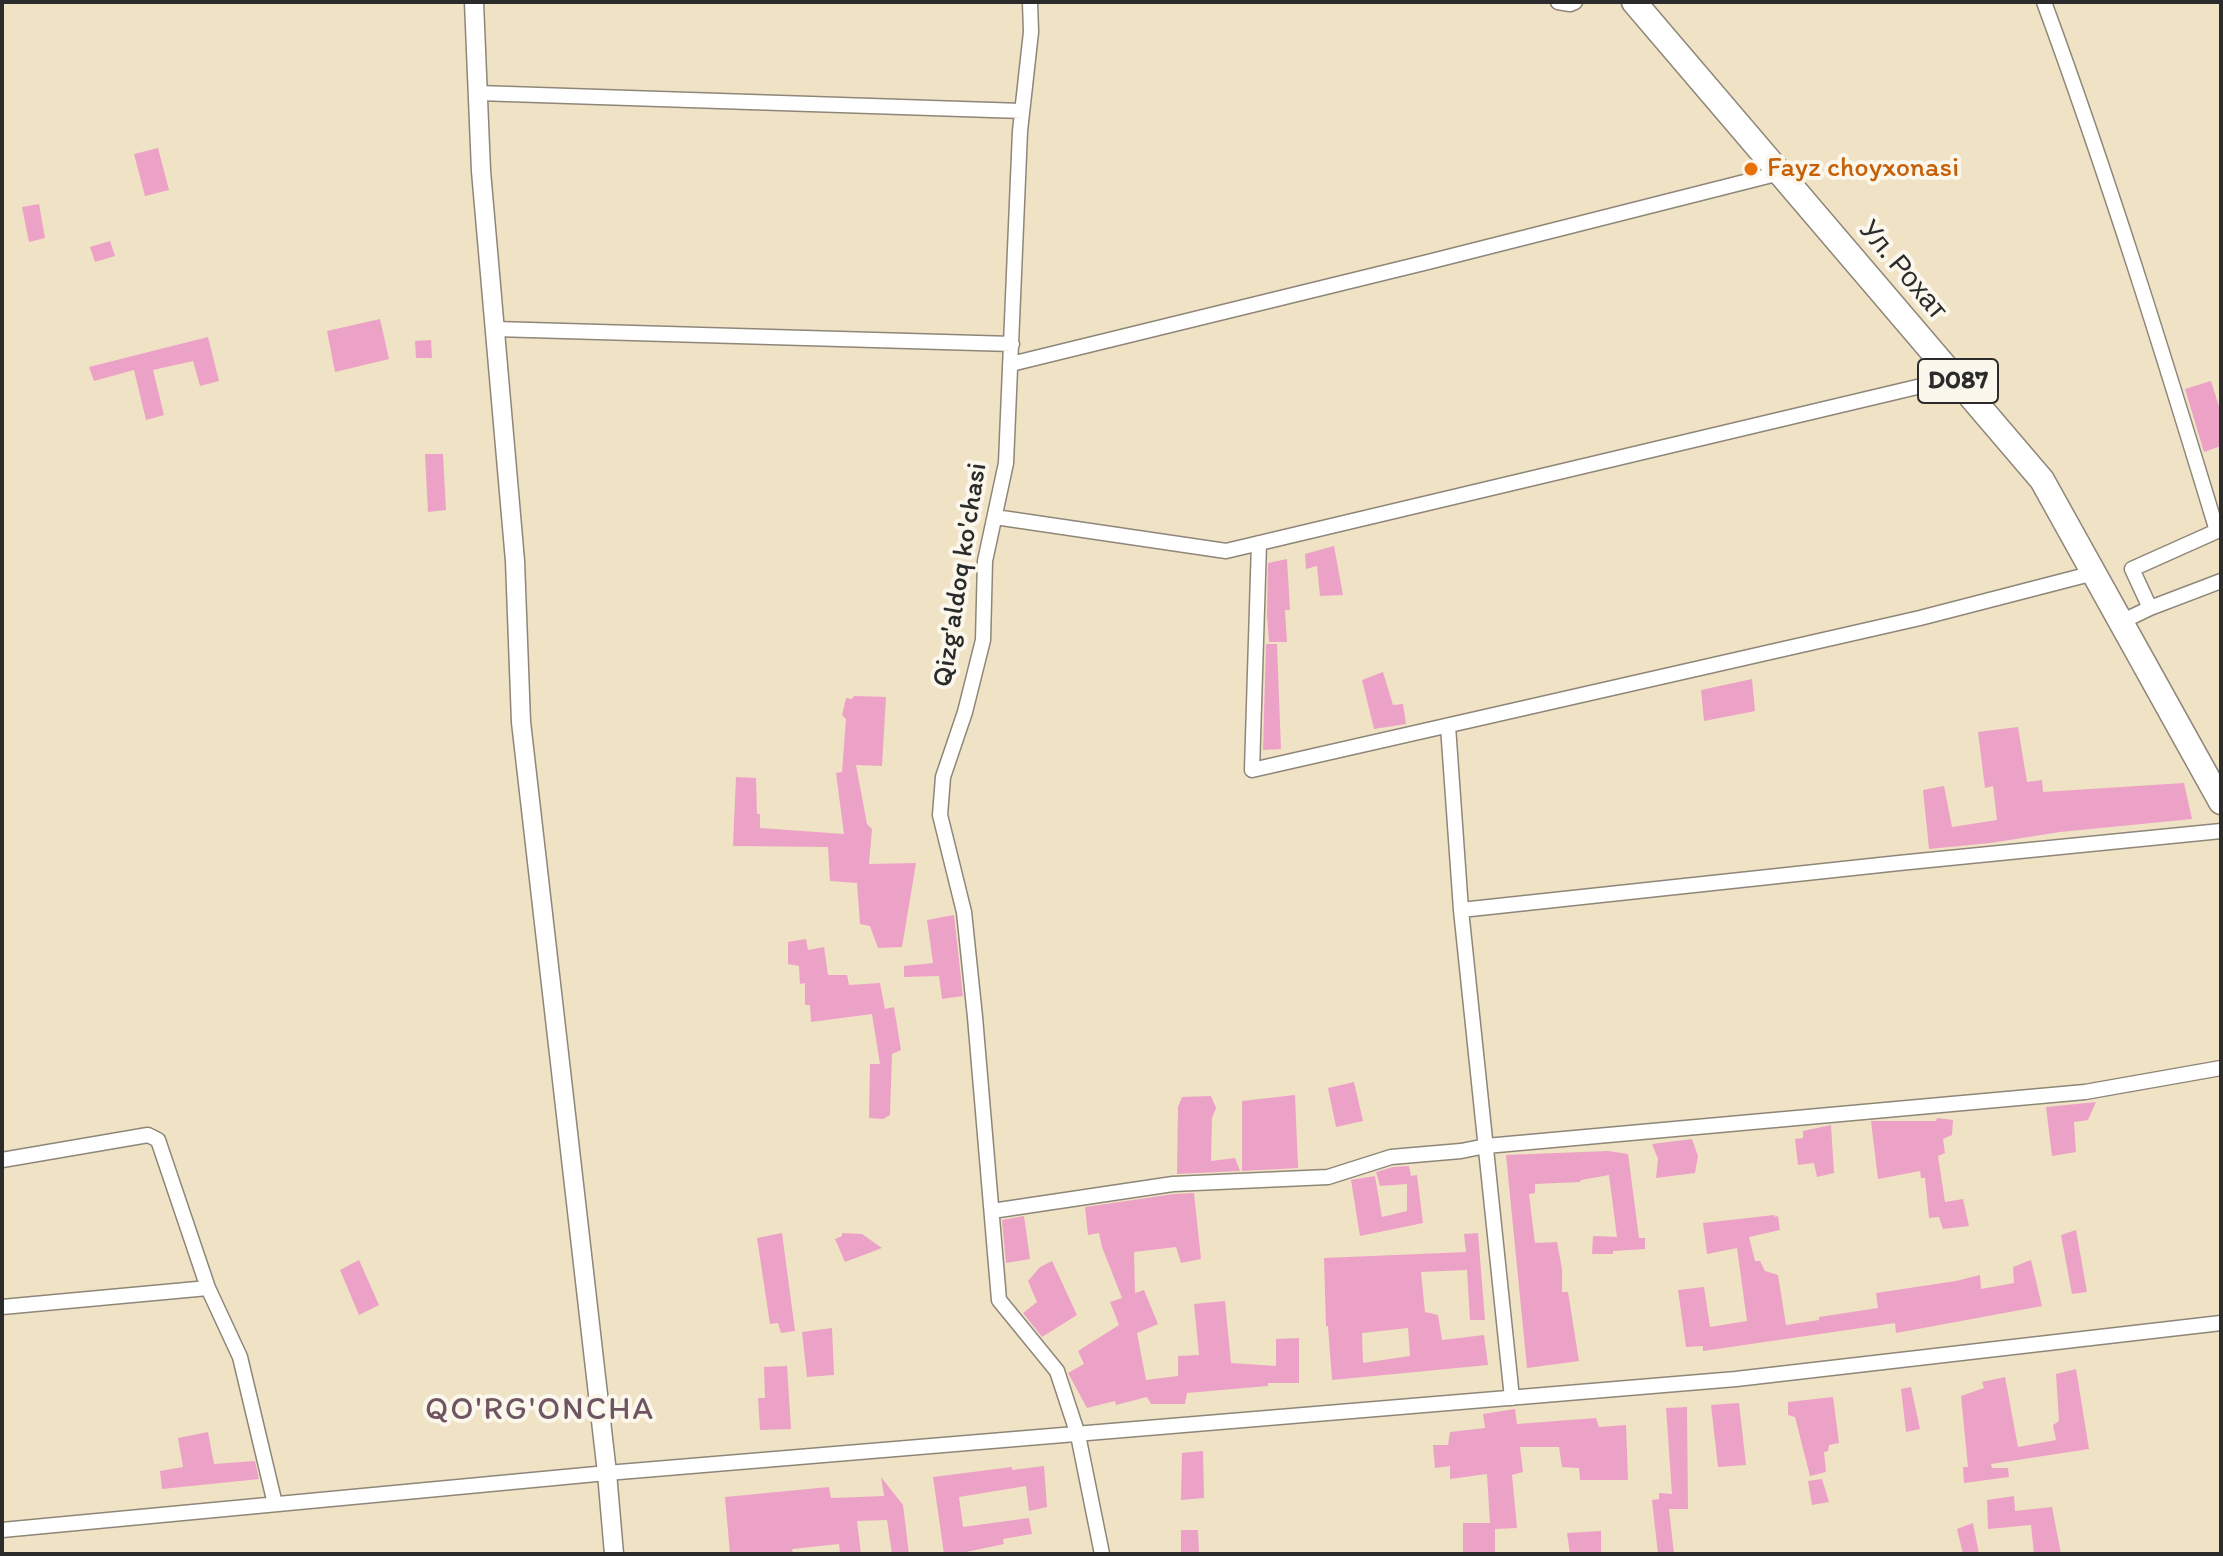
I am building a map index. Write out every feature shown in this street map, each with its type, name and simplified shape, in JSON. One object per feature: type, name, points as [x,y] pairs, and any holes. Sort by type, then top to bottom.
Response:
[{"type":"main road","name":"Ул. Рохат","points":[[1634,2],[2042,480],[2221,802]]},
{"type":"street","points":[[474,2],[481,171],[515,561],[521,722],[614,1554]]},
{"type":"street","name":"Qizg'aldoq ko'chasi","points":[[1030,2],[1031,32],[1022,111],[1006,463],[985,561],[983,640],[965,712],[943,777],[940,815],[964,912],[999,1300],[1057,1371],[1078,1435],[1102,1554]]},
{"type":"street","points":[[1558,2],[1575,2]]},
{"type":"street","points":[[2044,2],[2167,366],[2217,531],[2132,569],[2150,608]]},
{"type":"street","points":[[478,93],[1022,111]]},
{"type":"street","points":[[1011,364],[1780,173]]},
{"type":"street","points":[[495,329],[1012,344]]},
{"type":"street","points":[[995,517],[1226,551],[1955,378]]},
{"type":"street","points":[[1259,543],[1252,770],[1920,618],[2094,573]]},
{"type":"street","points":[[2121,622],[2221,581]]},
{"type":"street","points":[[1448,726],[1461,910],[1512,1398]]},
{"type":"street","points":[[1461,910],[2221,831]]},
{"type":"street","points":[[992,1211],[1173,1184],[1328,1177],[1391,1157],[1486,1146],[2085,1092],[2221,1068]]},
{"type":"street","points":[[2,1160],[148,1135],[158,1140],[208,1288],[240,1357],[275,1504]]},
{"type":"street","points":[[2,1307],[208,1288]]},
{"type":"street","points":[[2,1530],[607,1473],[1736,1379],[2221,1323]]},
{"type":"building","points":[[158,148],[169,190],[145,196],[134,154]]},
{"type":"building","points":[[39,204],[45,238],[29,242],[22,207]]},
{"type":"building","points":[[110,241],[115,256],[95,262],[90,247]]},
{"type":"building","points":[[380,319],[389,359],[335,372],[327,331]]},
{"type":"building","points":[[208,337],[219,381],[200,386],[193,361],[153,370],[164,415],[146,420],[134,370],[94,381],[89,367]]},
{"type":"building","points":[[431,340],[432,358],[416,358],[415,341]]},
{"type":"building","points":[[2211,381],[2221,413],[2221,446],[2204,452],[2185,389]]},
{"type":"building","points":[[425,454],[443,454],[446,510],[428,512]]},
{"type":"building","points":[[1334,546],[1343,595],[1320,596],[1317,566],[1306,569],[1305,554]]},
{"type":"building","points":[[1287,559],[1290,610],[1285,610],[1287,642],[1269,642],[1268,563]]},
{"type":"building","points":[[1266,644],[1277,644],[1281,749],[1263,750]]},
{"type":"building","points":[[1383,672],[1393,705],[1403,704],[1406,724],[1374,729],[1362,680]]},
{"type":"building","points":[[1752,679],[1755,711],[1704,721],[1701,690]]},
{"type":"building","points":[[854,696],[886,697],[882,766],[856,765],[867,824],[872,829],[869,864],[916,863],[902,947],[878,948],[870,926],[860,924],[857,883],[830,881],[828,847],[733,846],[736,777],[756,778],[760,828],[844,834],[836,773],[842,772],[846,719],[842,715],[846,698],[852,699]]},
{"type":"building","points":[[2018,727],[2027,782],[2042,780],[2043,792],[2184,783],[2192,819],[1929,849],[1923,790],[1944,786],[1952,827],[1997,820],[1993,786],[1985,788],[1978,732]]},
{"type":"building","points":[[954,915],[963,996],[942,999],[939,976],[904,977],[904,966],[933,963],[927,920]]},
{"type":"building","points":[[806,939],[808,950],[824,947],[828,975],[847,975],[849,985],[880,983],[885,1009],[894,1007],[901,1050],[892,1054],[890,1115],[883,1119],[869,1118],[870,1064],[880,1064],[872,1014],[811,1022],[810,1005],[805,1005],[805,983],[800,984],[799,966],[788,964],[788,942]]},
{"type":"building","points":[[1354,1082],[1363,1121],[1336,1127],[1328,1088]]},
{"type":"building","points":[[1295,1095],[1298,1168],[1242,1171],[1242,1101]]},
{"type":"building","points":[[1211,1096],[1216,1108],[1212,1118],[1211,1161],[1235,1158],[1240,1171],[1177,1174],[1178,1107],[1182,1097]]},
{"type":"building","points":[[2096,1102],[2088,1120],[2074,1122],[2076,1152],[2052,1156],[2046,1107]]},
{"type":"building","points":[[1937,1118],[1953,1120],[1952,1135],[1943,1139],[1945,1153],[1938,1156],[1945,1202],[1963,1199],[1969,1226],[1943,1229],[1939,1217],[1929,1218],[1925,1178],[1921,1178],[1920,1171],[1878,1179],[1871,1121],[1936,1121]]},
{"type":"building","points":[[1831,1125],[1834,1173],[1817,1177],[1814,1163],[1798,1165],[1795,1139],[1803,1138],[1803,1131]]},
{"type":"building","points":[[1692,1139],[1698,1156],[1695,1173],[1656,1178],[1658,1159],[1652,1144]]},
{"type":"building","points":[[1608,1151],[1628,1154],[1639,1238],[1645,1238],[1645,1249],[1592,1254],[1593,1236],[1617,1237],[1609,1175],[1580,1182],[1535,1184],[1535,1193],[1529,1194],[1535,1243],[1557,1242],[1562,1292],[1568,1292],[1579,1361],[1527,1368],[1506,1155]]},
{"type":"building","points":[[1409,1166],[1411,1176],[1417,1175],[1423,1223],[1360,1236],[1351,1180],[1375,1176],[1382,1217],[1407,1211],[1407,1184],[1380,1186],[1376,1172]]},
{"type":"building","points":[[1194,1193],[1201,1259],[1181,1263],[1176,1247],[1134,1252],[1135,1293],[1144,1290],[1158,1324],[1137,1333],[1146,1380],[1178,1376],[1178,1356],[1199,1355],[1194,1304],[1225,1301],[1231,1363],[1276,1366],[1276,1339],[1299,1338],[1299,1383],[1268,1383],[1268,1386],[1187,1393],[1185,1404],[1151,1404],[1147,1397],[1087,1408],[1068,1373],[1084,1364],[1078,1351],[1119,1325],[1110,1302],[1122,1298],[1099,1233],[1088,1235],[1085,1207]]},
{"type":"building","points":[[1024,1216],[1030,1259],[1006,1263],[1002,1220]]},
{"type":"building","points":[[1778,1216],[1780,1230],[1749,1237],[1755,1261],[1760,1261],[1765,1271],[1778,1275],[1786,1325],[1878,1308],[1876,1293],[1980,1275],[1981,1289],[2014,1283],[2013,1267],[2031,1260],[2042,1306],[1896,1333],[1895,1323],[1703,1351],[1703,1346],[1686,1347],[1678,1290],[1704,1287],[1710,1327],[1747,1321],[1737,1248],[1707,1254],[1703,1223]]},
{"type":"building","points":[[2076,1230],[2087,1292],[2072,1294],[2061,1235]]},
{"type":"building","points":[[782,1233],[795,1331],[781,1333],[778,1323],[770,1324],[757,1238]]},
{"type":"building","points":[[842,1233],[862,1234],[882,1248],[845,1262],[835,1239]]},
{"type":"building","points":[[1478,1233],[1485,1320],[1470,1320],[1467,1270],[1421,1272],[1425,1312],[1438,1315],[1442,1340],[1484,1335],[1488,1365],[1332,1380],[1326,1326],[1324,1258],[1466,1252],[1464,1234]],"holes":[[[1408,1328],[1410,1356],[1363,1363],[1362,1333]]]},
{"type":"building","points":[[359,1260],[379,1305],[359,1315],[340,1270]]},
{"type":"building","points":[[1052,1261],[1077,1315],[1042,1337],[1023,1313],[1037,1302],[1028,1281],[1040,1267]]},
{"type":"building","points":[[832,1328],[834,1375],[807,1377],[802,1332]]},
{"type":"building","points":[[787,1366],[791,1429],[760,1430],[758,1398],[765,1398],[764,1367]]},
{"type":"building","points":[[2076,1369],[2089,1449],[1991,1464],[1992,1468],[2008,1468],[2009,1477],[1964,1483],[1963,1467],[1968,1467],[1961,1396],[1984,1388],[1982,1382],[2005,1377],[2018,1447],[2056,1440],[2053,1425],[2059,1421],[2056,1374]]},
{"type":"building","points":[[1911,1387],[1920,1429],[1906,1432],[1901,1389]]},
{"type":"building","points":[[1833,1397],[1839,1443],[1829,1445],[1828,1451],[1824,1452],[1826,1472],[1810,1476],[1795,1417],[1788,1415],[1788,1402]]},
{"type":"building","points":[[1739,1403],[1746,1465],[1718,1467],[1711,1405]]},
{"type":"building","points":[[1687,1407],[1688,1509],[1669,1509],[1674,1554],[1658,1554],[1652,1500],[1659,1499],[1659,1493],[1672,1494],[1666,1408]]},
{"type":"building","points":[[1515,1409],[1517,1424],[1596,1418],[1599,1427],[1626,1425],[1628,1480],[1580,1480],[1579,1468],[1562,1467],[1559,1447],[1520,1447],[1523,1472],[1512,1475],[1517,1528],[1495,1529],[1495,1554],[1463,1554],[1463,1523],[1490,1523],[1487,1474],[1450,1479],[1450,1466],[1435,1468],[1433,1445],[1448,1445],[1450,1432],[1485,1428],[1483,1414]]},
{"type":"building","points":[[208,1432],[214,1464],[255,1461],[259,1479],[162,1489],[160,1471],[183,1467],[178,1438]]},
{"type":"building","points":[[1203,1451],[1204,1498],[1181,1500],[1182,1453]]},
{"type":"building","points":[[1044,1466],[1047,1507],[1029,1511],[1026,1486],[959,1497],[963,1527],[1029,1518],[1032,1534],[1003,1539],[1004,1544],[966,1554],[944,1554],[933,1477]]},
{"type":"building","points":[[881,1477],[903,1505],[909,1554],[892,1554],[887,1520],[857,1521],[861,1554],[840,1554],[839,1544],[792,1549],[793,1554],[730,1554],[725,1497],[829,1487],[831,1498],[884,1496]]},
{"type":"building","points":[[1822,1479],[1829,1502],[1812,1505],[1808,1481]]},
{"type":"building","points":[[2014,1496],[2015,1511],[2052,1507],[2061,1554],[2034,1554],[2031,1525],[1988,1529],[1987,1500]]},
{"type":"building","points":[[1973,1523],[1979,1554],[1963,1554],[1957,1529]]},
{"type":"building","points":[[1181,1530],[1198,1530],[1199,1554],[1181,1554]]},
{"type":"building","points":[[1601,1531],[1601,1554],[1570,1554],[1567,1533]]},
{"type":"place","name":"Fayz choyxonasi","points":[[1751,169]]},
{"type":"district","name":"QO'RG'ONCHA","points":[[540,1411]]}]
